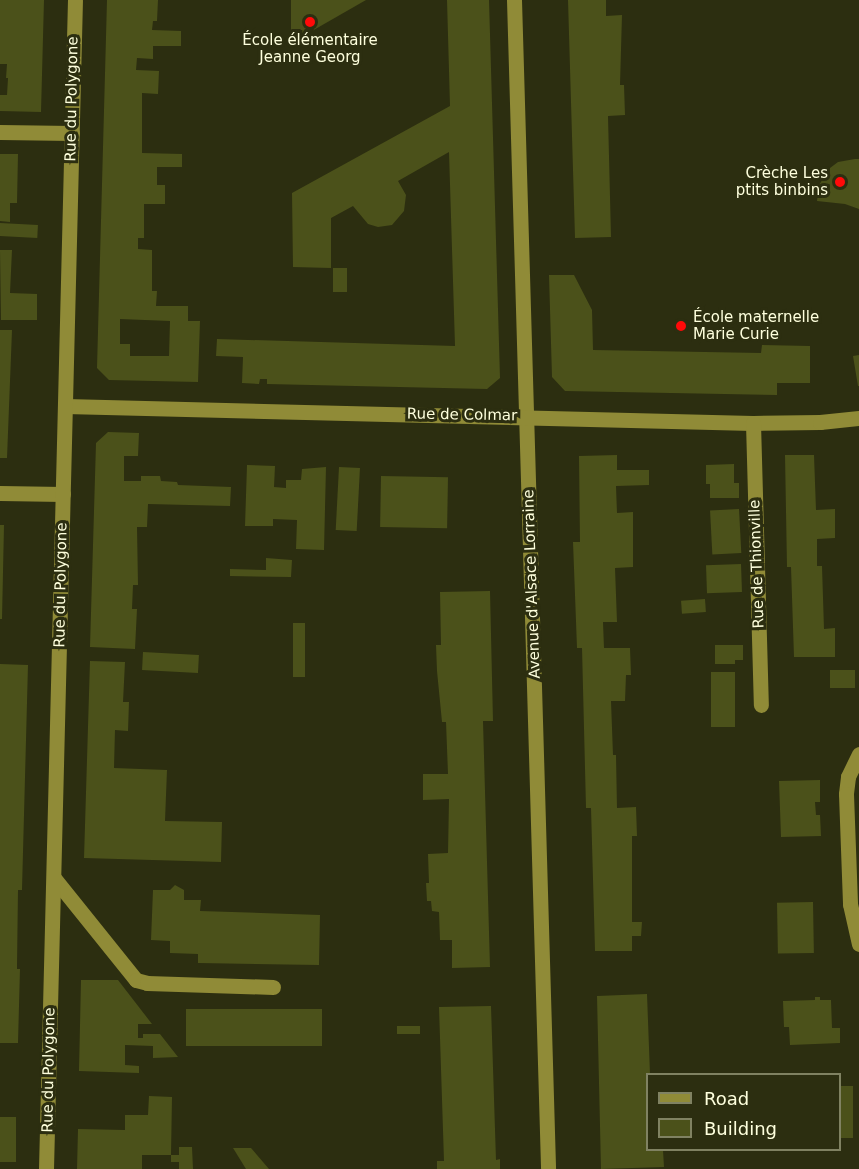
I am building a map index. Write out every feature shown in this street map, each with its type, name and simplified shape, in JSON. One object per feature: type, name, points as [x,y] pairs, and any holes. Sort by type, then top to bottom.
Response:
[{"type":"street","name":"Rue du Polygone","points":[[46,1169],[75,0]]},
{"type":"street","name":"Avenue d'Alsace Lorraine","points":[[514,0],[528,416],[548,1169]]},
{"type":"street","points":[[0,132],[72,133]]},
{"type":"street","name":"Rue de Colmar","points":[[65,406],[753,423],[820,422],[859,418]]},
{"type":"street","name":"Rue de Thionville","points":[[753,423],[761,705]]},
{"type":"street","points":[[0,493],[63,494]]},
{"type":"street","points":[[859,754],[848,777],[846,794],[850,904],[859,944]]},
{"type":"street","points":[[54,878],[136,980],[147,983],[273,987]]},
{"type":"building","points":[[0,0],[44,0],[41,112],[0,111],[0,95],[7,95],[8,78],[6,78],[7,64],[0,64]]},
{"type":"building","points":[[107,0],[158,0],[157,21],[153,21],[152,30],[181,31],[181,46],[153,46],[153,59],[137,58],[136,70],[159,71],[158,94],[142,93],[142,153],[182,154],[182,167],[157,167],[157,185],[165,185],[165,204],[144,204],[144,238],[138,238],[138,249],[152,250],[152,291],[157,291],[156,306],[188,306],[188,321],[200,321],[198,382],[109,380],[97,368]],"holes":[[[120,319],[170,321],[169,356],[130,356],[130,344],[120,344]]]},
{"type":"building","name":"École élémentaire Jeanne Georg","points":[[291,0],[366,0],[291,43]]},
{"type":"building","points":[[447,0],[489,0],[500,378],[487,389],[267,384],[267,379],[260,379],[259,384],[242,383],[243,357],[216,356],[217,339],[455,346],[449,152],[398,181],[406,195],[404,211],[392,225],[378,227],[368,224],[353,206],[331,218],[331,268],[293,267],[292,193],[450,106]]},
{"type":"building","points":[[568,0],[606,0],[606,16],[622,15],[620,85],[624,85],[625,115],[608,116],[611,237],[575,238]]},
{"type":"building","points":[[0,154],[18,154],[17,203],[10,203],[10,222],[0,221]]},
{"type":"building","name":"Crèche Les ptits binbins","points":[[859,159],[859,209],[845,204],[817,201],[819,185],[830,168],[838,162]]},
{"type":"building","points":[[0,223],[38,225],[37,238],[0,236]]},
{"type":"building","points":[[0,250],[12,250],[10,293],[37,294],[37,320],[1,320]]},
{"type":"building","points":[[333,268],[347,268],[347,292],[333,292]]},
{"type":"building","points":[[549,275],[574,275],[592,310],[593,350],[761,353],[762,345],[810,346],[810,383],[777,383],[777,395],[565,391],[552,377]]},
{"type":"building","points":[[0,330],[12,330],[7,458],[0,458]]},
{"type":"building","points":[[859,355],[859,386],[858,386],[853,356]]},
{"type":"building","points":[[108,432],[139,433],[138,456],[124,456],[124,481],[141,481],[141,476],[160,476],[161,481],[177,482],[178,485],[231,487],[230,506],[148,504],[147,527],[137,527],[138,585],[133,585],[132,609],[137,609],[135,649],[90,647],[96,443]]},
{"type":"building","points":[[617,455],[617,470],[649,470],[649,485],[616,486],[617,513],[633,512],[633,567],[615,568],[617,622],[603,622],[604,648],[630,648],[631,675],[626,675],[625,701],[611,701],[613,755],[616,755],[617,808],[636,807],[637,836],[632,836],[632,922],[642,922],[641,936],[632,936],[632,951],[595,951],[591,808],[586,808],[582,648],[577,648],[573,542],[580,542],[579,456]]},
{"type":"building","points":[[785,455],[814,455],[816,510],[835,509],[835,538],[817,539],[817,566],[822,566],[824,629],[835,628],[835,657],[794,657],[791,567],[787,567]]},
{"type":"building","points":[[734,464],[734,483],[739,483],[739,498],[710,498],[710,484],[706,484],[706,465]]},
{"type":"building","points":[[247,465],[275,466],[274,487],[286,488],[286,480],[301,480],[302,469],[326,467],[324,550],[296,549],[297,520],[273,519],[273,526],[245,526]]},
{"type":"building","points":[[339,467],[360,468],[357,531],[336,530]]},
{"type":"building","points":[[381,476],[448,477],[447,528],[380,527]]},
{"type":"building","points":[[739,509],[741,553],[712,554],[710,511]]},
{"type":"building","points":[[0,525],[4,525],[2,619],[0,619]]},
{"type":"building","points":[[266,558],[292,560],[291,577],[230,576],[230,569],[266,570]]},
{"type":"building","points":[[741,564],[742,592],[707,593],[706,565]]},
{"type":"building","points":[[490,591],[493,721],[483,721],[490,967],[452,968],[452,940],[440,940],[439,912],[432,911],[431,901],[427,901],[426,883],[429,883],[428,854],[448,853],[449,799],[423,800],[423,774],[448,774],[446,722],[442,722],[437,671],[436,645],[441,645],[440,592]]},
{"type":"building","points":[[705,599],[706,612],[682,614],[681,601]]},
{"type":"building","points":[[293,623],[305,623],[305,677],[293,677]]},
{"type":"building","points":[[715,645],[743,645],[743,660],[735,660],[735,664],[715,664]]},
{"type":"building","points":[[143,652],[199,655],[198,673],[142,670]]},
{"type":"building","points":[[90,661],[125,662],[123,702],[129,702],[128,731],[115,730],[114,768],[167,770],[165,821],[222,822],[221,862],[84,858]]},
{"type":"building","points":[[0,664],[28,665],[22,890],[18,890],[17,969],[20,969],[18,1043],[0,1043]]},
{"type":"building","points":[[830,670],[855,670],[855,688],[830,688]]},
{"type":"building","points":[[711,672],[735,672],[735,727],[711,727]]},
{"type":"building","points":[[820,780],[820,802],[815,802],[816,815],[820,815],[821,836],[781,837],[779,781]]},
{"type":"building","points":[[175,885],[184,890],[184,900],[201,900],[200,911],[320,915],[319,965],[198,963],[198,954],[170,953],[170,941],[151,940],[153,890],[170,890]]},
{"type":"building","points":[[813,902],[814,953],[778,954],[777,903]]},
{"type":"building","points":[[81,980],[118,980],[152,1024],[138,1024],[138,1038],[143,1038],[143,1034],[160,1034],[178,1057],[153,1058],[153,1046],[125,1045],[125,1065],[139,1066],[139,1073],[79,1071]]},
{"type":"building","points":[[647,994],[650,1073],[646,1073],[646,1151],[663,1151],[664,1167],[601,1169],[597,996]]},
{"type":"building","points":[[815,997],[820,997],[820,1000],[831,1000],[832,1028],[840,1028],[840,1043],[790,1045],[789,1027],[784,1027],[783,1001],[815,1000]]},
{"type":"building","points":[[491,1006],[496,1160],[500,1159],[500,1169],[437,1169],[437,1161],[444,1161],[439,1007]]},
{"type":"building","points":[[186,1009],[322,1009],[322,1046],[186,1046]]},
{"type":"building","points":[[397,1026],[420,1026],[420,1034],[397,1034]]},
{"type":"building","points":[[841,1086],[853,1086],[853,1138],[841,1138]]},
{"type":"building","points":[[149,1096],[172,1097],[171,1155],[142,1155],[142,1169],[77,1169],[78,1129],[125,1130],[125,1115],[148,1115]]},
{"type":"building","points":[[0,1117],[16,1117],[16,1162],[0,1162]]},
{"type":"building","points":[[179,1147],[192,1147],[193,1169],[179,1169],[179,1162],[171,1162],[171,1155],[179,1155]]},
{"type":"building","points":[[233,1148],[251,1148],[269,1169],[246,1169]]},
{"type":"place","name":"École élémentaire Jeanne Georg","points":[[310,22]]},
{"type":"place","name":"Crèche Les ptits binbins","points":[[840,182]]},
{"type":"place","name":"École maternelle Marie Curie","points":[[681,326]]}]
